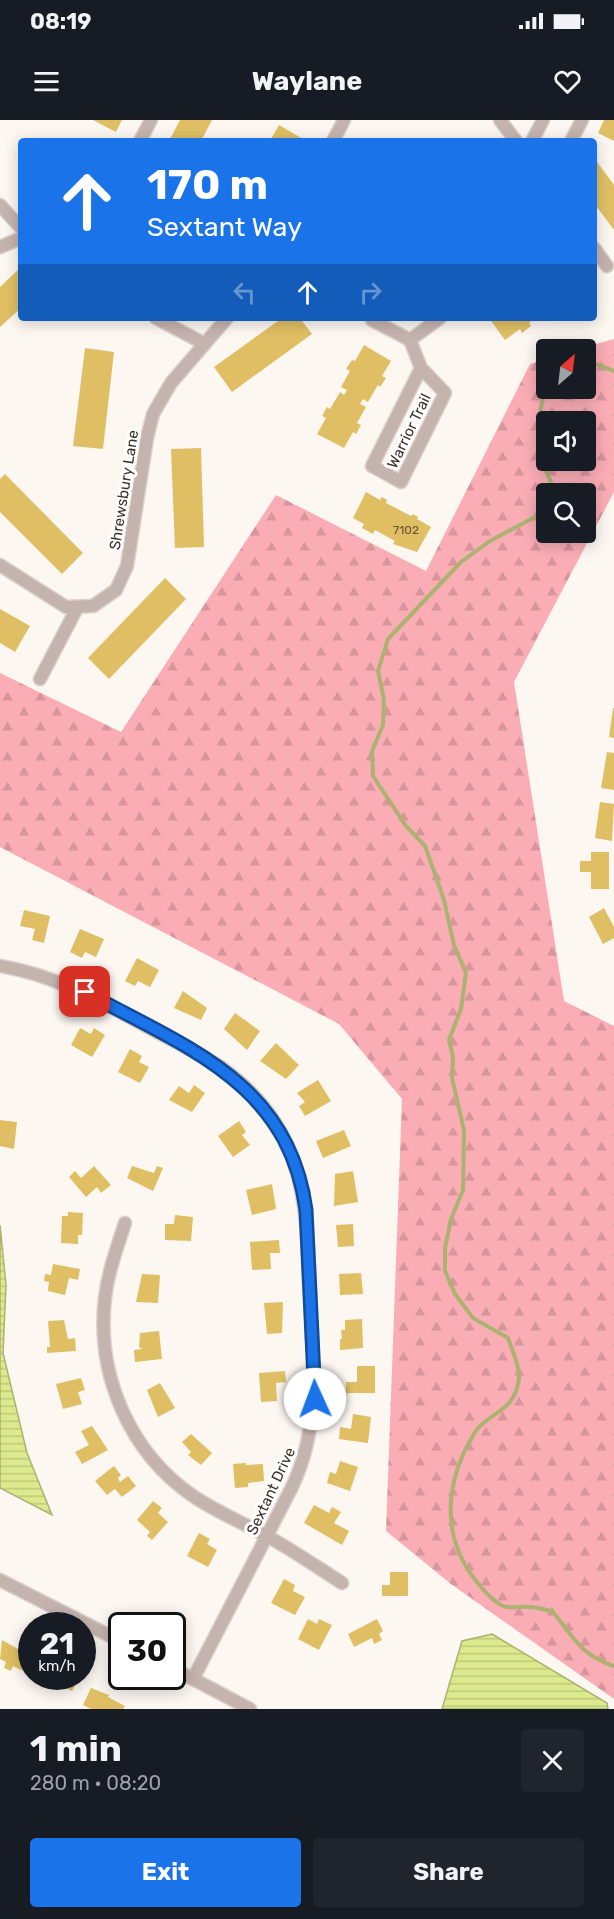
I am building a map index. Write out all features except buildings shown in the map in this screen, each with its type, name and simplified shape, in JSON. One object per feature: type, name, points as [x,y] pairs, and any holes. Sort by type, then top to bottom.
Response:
[{"type":"street","points":[[142,138],[151,120]]},
{"type":"street","points":[[335,138],[344,120]]},
{"type":"street","points":[[500,120],[514,138]]},
{"type":"street","points":[[534,138],[543,120]]},
{"type":"street","points":[[572,138],[582,120]]},
{"type":"street","points":[[0,205],[18,225]]},
{"type":"street","points":[[0,247],[18,239]]},
{"type":"street","points":[[597,252],[607,266]]},
{"type":"street","points":[[162,321],[205,344]]},
{"type":"street","name":"Shrewsbury Lane","points":[[77,608],[93,606],[112,594],[126,572],[147,438],[153,414],[171,383],[225,321]]},
{"type":"street","points":[[374,321],[410,340],[436,321]]},
{"type":"street","name":"Warrior Trail","points":[[410,340],[421,368],[445,393],[401,482],[372,466],[421,368]]},
{"type":"street","points":[[0,565],[60,605],[77,608],[40,680]]},
{"type":"street","name":"Sextant Drive","points":[[0,966],[34,973],[85,992],[221,1068],[255,1097],[281,1132],[301,1181],[306,1210],[314,1384],[312,1424],[304,1458],[194,1679]]},
{"type":"street","points":[[125,1223],[109,1275],[103,1320],[107,1365],[121,1408],[140,1443],[178,1484],[201,1501],[267,1536],[342,1583]]},
{"type":"street","points":[[0,1580],[108,1635]]},
{"type":"street","points":[[186,1675],[250,1709]]},
{"type":"green space","points":[[614,339],[614,492],[596,526],[596,483],[536,483],[536,543],[587,543],[514,682],[564,1001],[614,1026],[614,1699],[451,1584],[386,1531],[402,1099],[339,1024],[0,847],[0,673],[121,732],[276,495],[426,571],[530,364],[536,362],[536,399],[596,399],[596,344]]},
{"type":"shaded area","points":[[0,1225],[6,1285],[3,1353],[27,1453],[52,1515],[0,1488]]},
{"type":"shaded area","points":[[492,1634],[607,1703],[608,1709],[442,1709],[462,1641]]},
{"type":"waterway","points":[[596,364],[614,371]]},
{"type":"waterway","points":[[543,399],[538,439],[542,462],[551,483]]},
{"type":"waterway","points":[[536,516],[490,541],[461,562],[388,639],[378,671],[384,700],[383,725],[372,751],[373,776],[406,826],[425,846],[444,900],[454,945],[466,973],[461,1009],[449,1040],[453,1057],[452,1078],[464,1130],[463,1190],[451,1219],[445,1248],[445,1271],[455,1294],[473,1318],[508,1338],[519,1373],[513,1398],[475,1432],[458,1468],[451,1505],[451,1524],[455,1542],[462,1560],[473,1577],[494,1600],[506,1607],[533,1607],[552,1611],[585,1651],[614,1666]]},
{"type":"route","points":[[85,992],[221,1068],[255,1097],[281,1132],[296,1165],[306,1210],[315,1399]]}]
